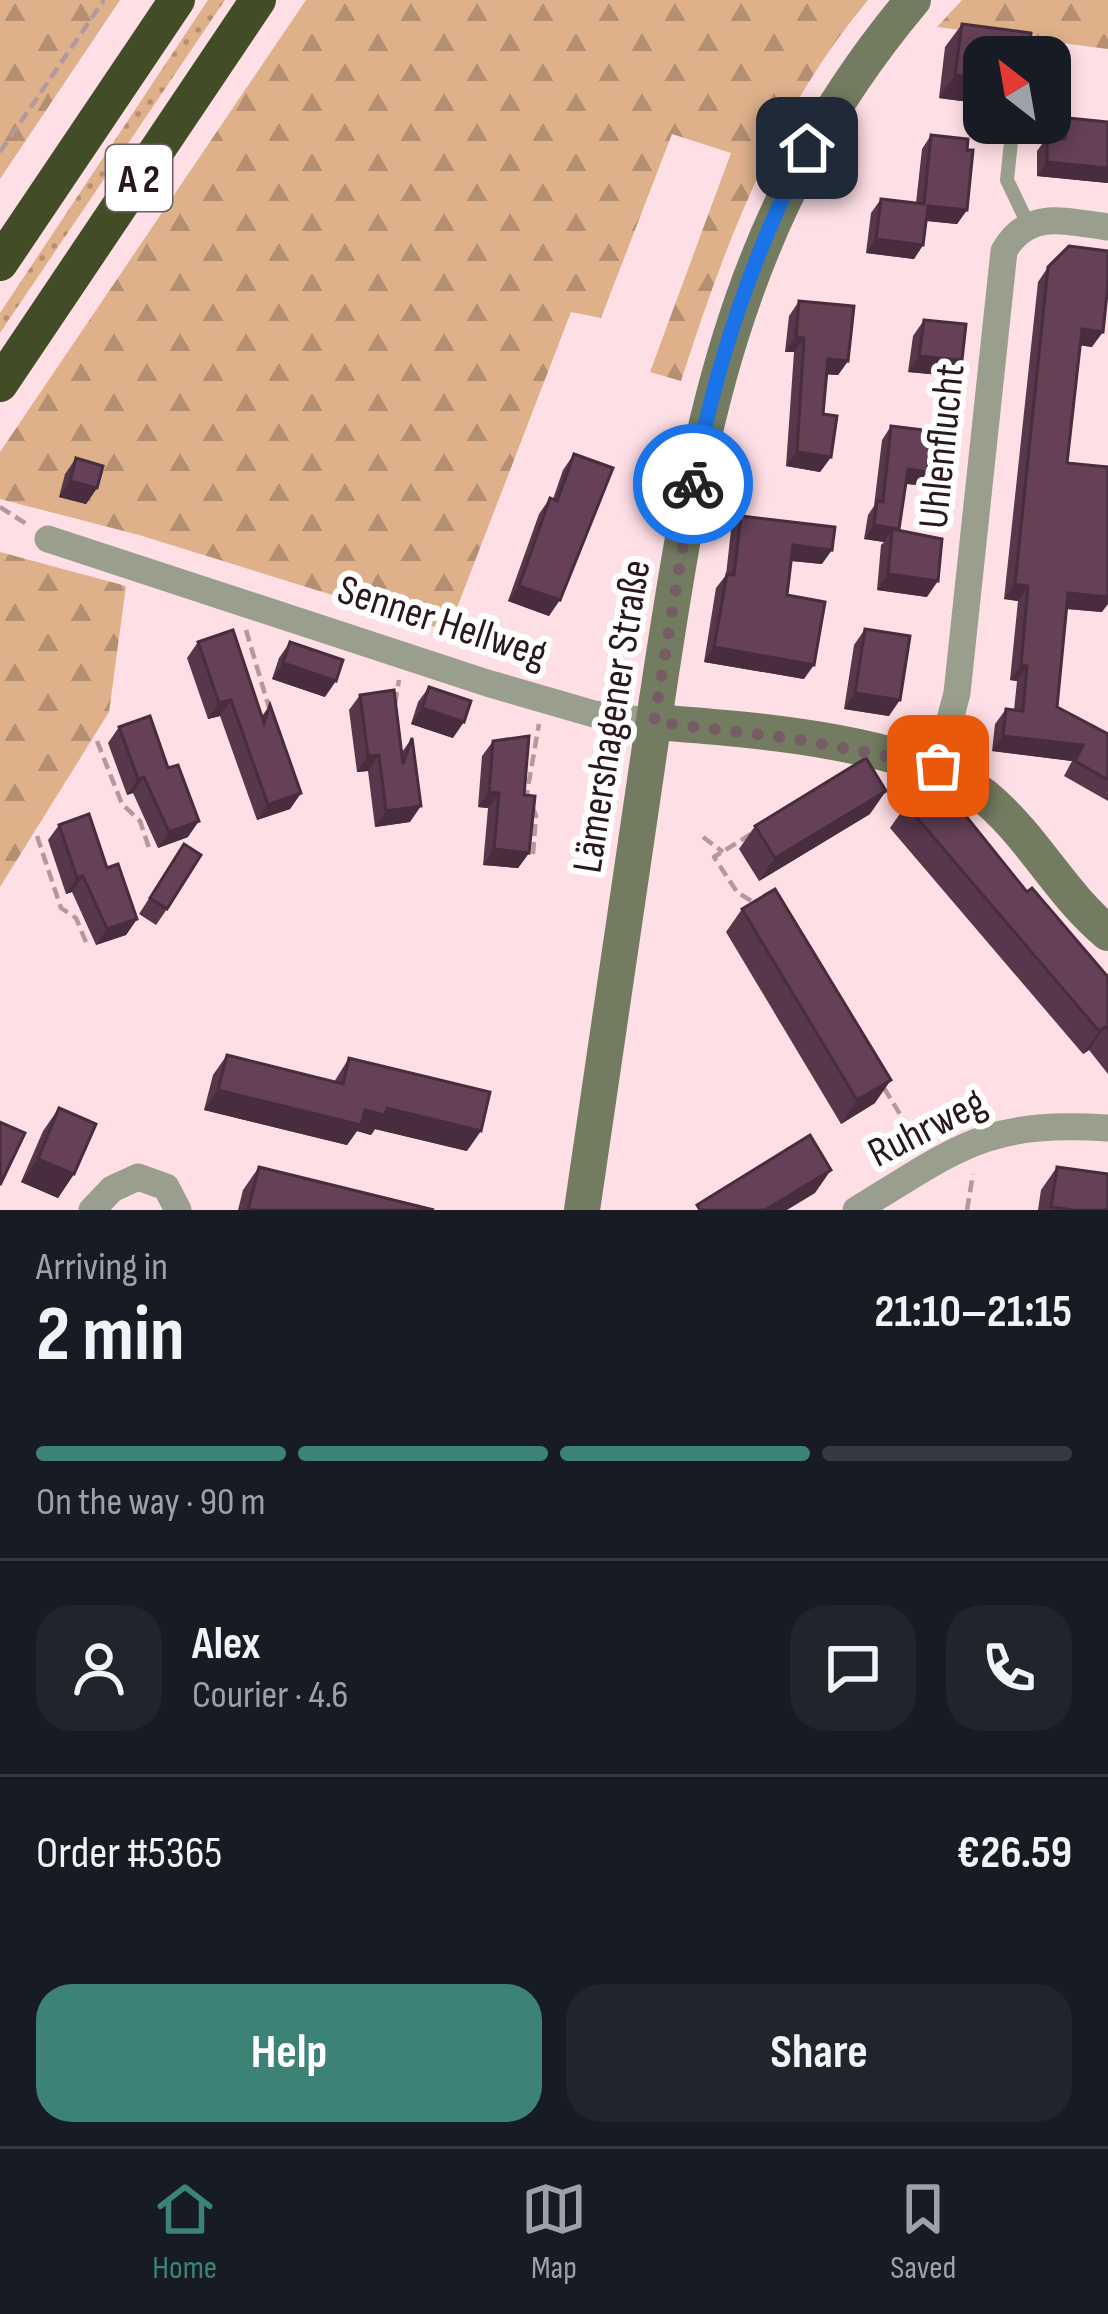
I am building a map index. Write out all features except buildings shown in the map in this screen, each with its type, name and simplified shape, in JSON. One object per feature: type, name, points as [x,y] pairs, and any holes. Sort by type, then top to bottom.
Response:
[{"type":"highway","name":"A 2","points":[[0,263],[177,0]]},
{"type":"highway","name":"A 2","points":[[0,384],[258,0]]},
{"type":"main road","name":"Lämershagener Straße","points":[[582,1210],[700,447],[747,279],[782,195],[827,114],[913,0]]},
{"type":"main road","name":"Senner Hellweg","points":[[654,722],[790,738],[938,766],[993,803],[1071,898],[1108,932]]},
{"type":"street","points":[[1028,224],[1040,219],[1108,227]]},
{"type":"street","name":"Uhlenflucht","points":[[938,766],[957,693],[1004,250],[1028,224]]},
{"type":"street","name":"Senner Hellweg","points":[[48,538],[543,700],[654,722]]},
{"type":"street","name":"Ruhrweg","points":[[856,1210],[965,1144],[1013,1128],[1108,1128]]},
{"type":"street","points":[[92,1210],[112,1189],[138,1177],[166,1187],[178,1210]]},
{"type":"lane","points":[[1010,144],[1006,180],[1028,224]]},
{"type":"path","points":[[0,152],[104,0]]},
{"type":"path","points":[[0,506],[15,517]]},
{"type":"path","points":[[245,604],[253,662],[274,720]]},
{"type":"path","points":[[397,723],[394,700],[405,657]]},
{"type":"path","points":[[533,854],[536,816],[527,793],[543,700]]},
{"type":"path","points":[[97,741],[122,804],[140,821],[149,848]]},
{"type":"path","points":[[757,830],[714,857],[737,892],[770,910]]},
{"type":"path","points":[[37,836],[61,908],[76,918],[88,947]]},
{"type":"path","points":[[703,837],[723,852]]},
{"type":"path","points":[[882,1084],[931,1165]]},
{"type":"path","points":[[965,1144],[975,1162],[968,1210]]},
{"type":"green space","points":[[0,0],[120,0],[0,179]]},
{"type":"green space","points":[[208,0],[225,0],[0,333],[0,313]]},
{"type":"green space","points":[[306,0],[868,0],[806,87],[756,181],[681,381],[650,372],[731,153],[672,134],[601,318],[571,312],[448,631],[139,535],[0,499],[0,452]]},
{"type":"green space","points":[[962,0],[1108,0],[1108,49],[1071,44],[1071,36],[1007,36],[937,27]]},
{"type":"green space","points":[[0,552],[126,586],[109,712],[0,887]]},
{"type":"way so far","points":[[693,484],[654,722],[790,738],[938,766]]},
{"type":"route","points":[[693,484],[732,323],[765,234],[807,148]]}]
